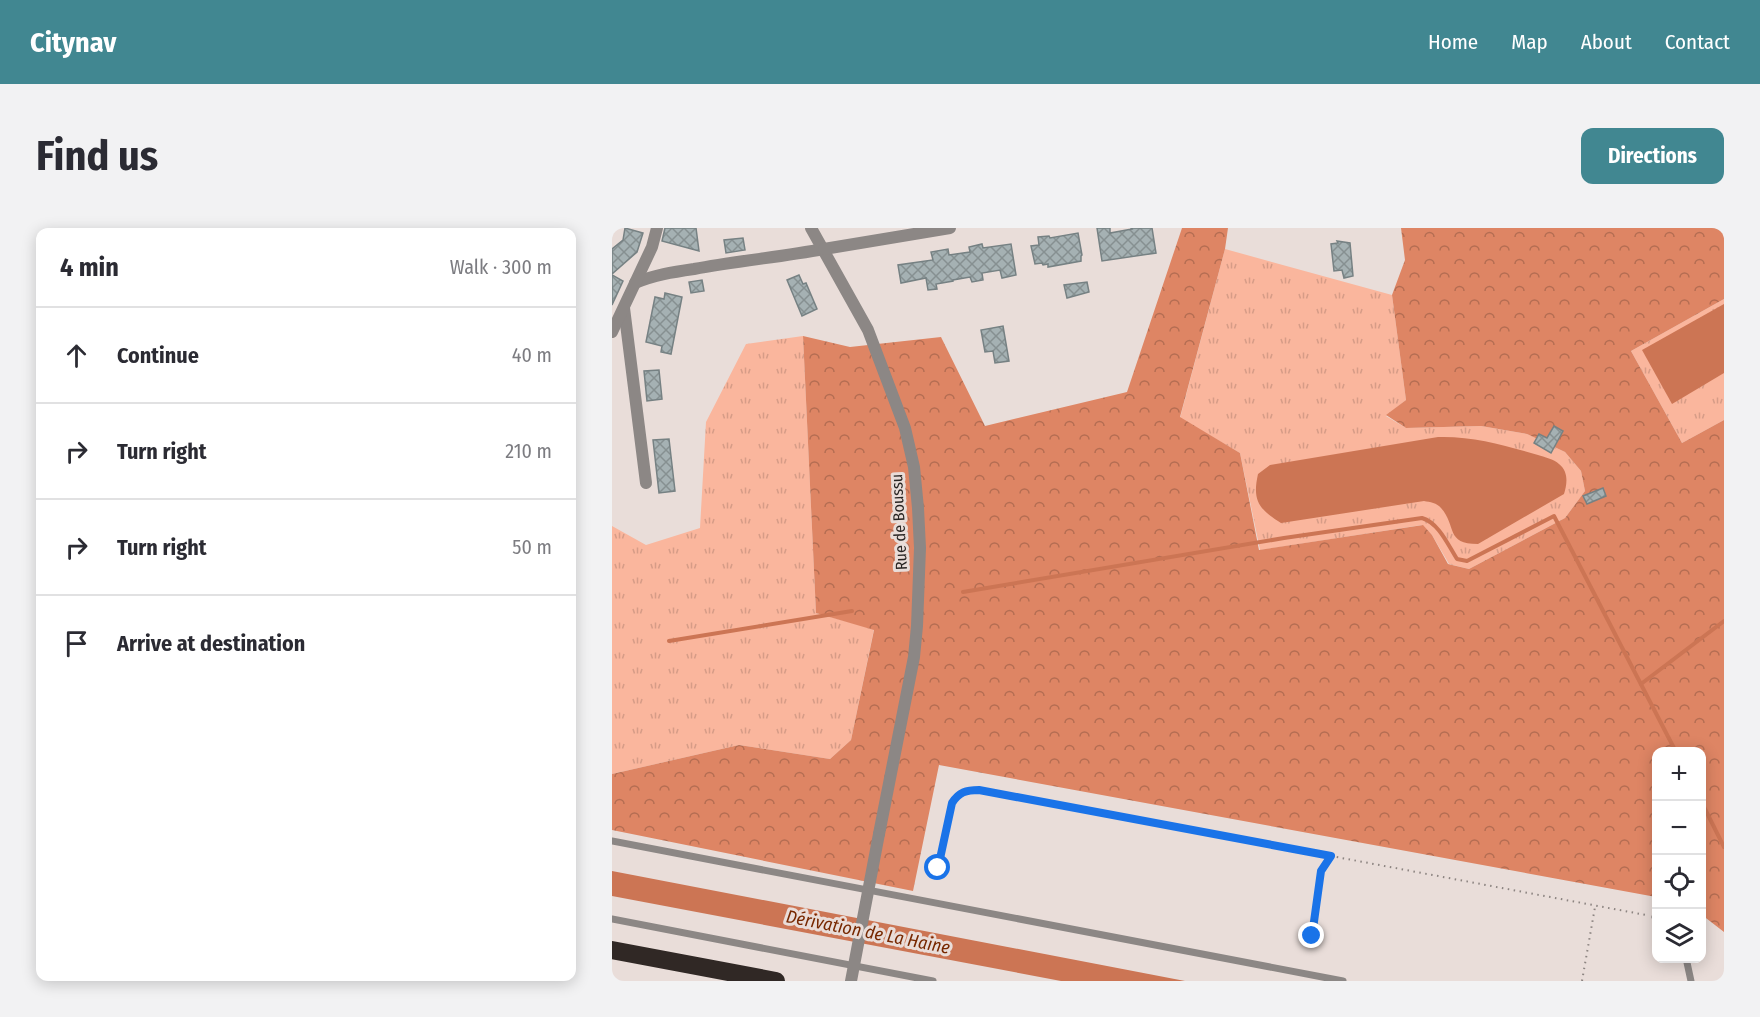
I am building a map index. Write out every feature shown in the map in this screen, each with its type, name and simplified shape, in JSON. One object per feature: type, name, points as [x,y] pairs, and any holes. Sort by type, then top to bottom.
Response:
[{"type":"highway","points":[[612,950],[776,981]]},
{"type":"street","points":[[612,332],[652,247],[657,228]]},
{"type":"street","name":"Rue de Boussu","points":[[811,228],[868,330],[891,389],[905,428],[914,467],[918,508],[920,548],[914,657],[850,981]]},
{"type":"street","points":[[635,284],[651,276],[714,265],[789,256],[950,228]]},
{"type":"street","points":[[624,308],[646,483]]},
{"type":"lane","points":[[612,842],[1343,981]]},
{"type":"lane","points":[[612,919],[933,981]]},
{"type":"lane","points":[[1687,963],[1691,981]]},
{"type":"path","points":[[938,868],[952,803],[958,795],[967,790],[979,790],[1652,916]]},
{"type":"path","points":[[1312,936],[1321,871],[1331,856]]},
{"type":"path","points":[[1582,981],[1595,906]]},
{"type":"green space","points":[[1182,228],[1228,228],[1225,249],[1180,417],[1240,453],[1259,550],[1423,525],[1432,535],[1448,564],[1469,569],[1565,518],[1585,491],[1581,471],[1565,452],[1527,434],[1481,426],[1406,428],[1386,415],[1406,400],[1392,295],[1405,260],[1401,228],[1724,228],[1724,299],[1631,351],[1682,443],[1724,420],[1724,932],[1706,918],[1706,747],[1652,747],[1652,896],[939,765],[913,891],[612,830],[612,774],[739,745],[830,759],[851,740],[874,630],[816,613],[803,336],[850,347],[941,337],[985,426],[1127,392]]},
{"type":"green space","points":[[1225,249],[1392,295],[1406,400],[1386,416],[1406,428],[1481,426],[1527,434],[1565,452],[1581,471],[1585,491],[1565,518],[1469,569],[1449,564],[1432,535],[1422,525],[1260,550],[1240,453],[1180,418]]},
{"type":"green space","points":[[1724,299],[1724,420],[1682,443],[1631,351]]},
{"type":"green space","points":[[803,336],[816,613],[874,629],[851,740],[830,759],[739,745],[612,774],[612,526],[646,545],[700,528],[706,422],[746,344]]},
{"type":"water","points":[[1724,304],[1724,373],[1672,404],[1642,350]]},
{"type":"water","points":[[1438,437],[1488,442],[1552,459],[1562,467],[1566,474],[1564,494],[1478,544],[1461,541],[1456,537],[1441,508],[1429,502],[1281,523],[1262,508],[1257,498],[1258,474],[1270,465]]},
{"type":"water","name":"Dérivation de La Haine","points":[[612,871],[1185,981],[1061,981],[612,896]]},
{"type":"building","points":[[625,228],[643,233],[637,252],[612,274],[612,249],[623,240]]},
{"type":"building","points":[[665,228],[696,228],[699,251],[662,241]]},
{"type":"building","points":[[1097,228],[1110,228],[1110,233],[1131,228],[1152,228],[1156,253],[1102,261]]},
{"type":"building","points":[[1078,233],[1081,261],[1048,267],[1048,264],[1035,264],[1031,246],[1039,245],[1038,237],[1049,236],[1050,238]]},
{"type":"building","points":[[743,238],[745,250],[726,253],[724,240]]},
{"type":"building","points":[[1337,241],[1350,243],[1353,276],[1344,278],[1342,270],[1334,271],[1331,244],[1338,243]]},
{"type":"building","points":[[982,244],[983,248],[1011,244],[1016,275],[1002,278],[1000,270],[982,273],[983,280],[972,282],[970,277],[953,280],[936,284],[937,289],[928,290],[926,278],[901,283],[898,265],[933,260],[931,252],[948,249],[949,255],[970,252],[969,247]]},
{"type":"building","points":[[612,275],[623,281],[612,305]]},
{"type":"building","points":[[799,275],[803,284],[806,283],[817,309],[802,316],[787,280]]},
{"type":"building","points":[[702,280],[704,291],[691,293],[689,282]]},
{"type":"building","points":[[1087,282],[1089,292],[1067,298],[1064,285]]},
{"type":"building","points":[[665,293],[682,297],[671,354],[661,352],[662,346],[646,342],[655,297],[664,299]]},
{"type":"building","points":[[1003,326],[1009,361],[995,363],[993,351],[985,352],[981,330]]},
{"type":"building","points":[[659,370],[662,399],[647,401],[644,371]]},
{"type":"building","points":[[1554,426],[1563,431],[1551,453],[1534,443],[1539,434],[1547,438]]},
{"type":"building","points":[[669,439],[675,491],[659,493],[653,440]]},
{"type":"building","points":[[1603,488],[1606,496],[1587,504],[1583,496]]},
{"type":"waterway","points":[[963,592],[1284,538],[1422,518],[1438,529],[1457,559],[1467,561],[1554,516],[1673,747]]},
{"type":"waterway","points":[[669,641],[852,611]]},
{"type":"waterway","points":[[1641,684],[1724,621]]},
{"type":"waterway","points":[[1706,811],[1724,847]]},
{"type":"route","points":[[938,868],[952,803],[958,795],[967,790],[979,790],[1331,856],[1321,871],[1312,936]]}]
